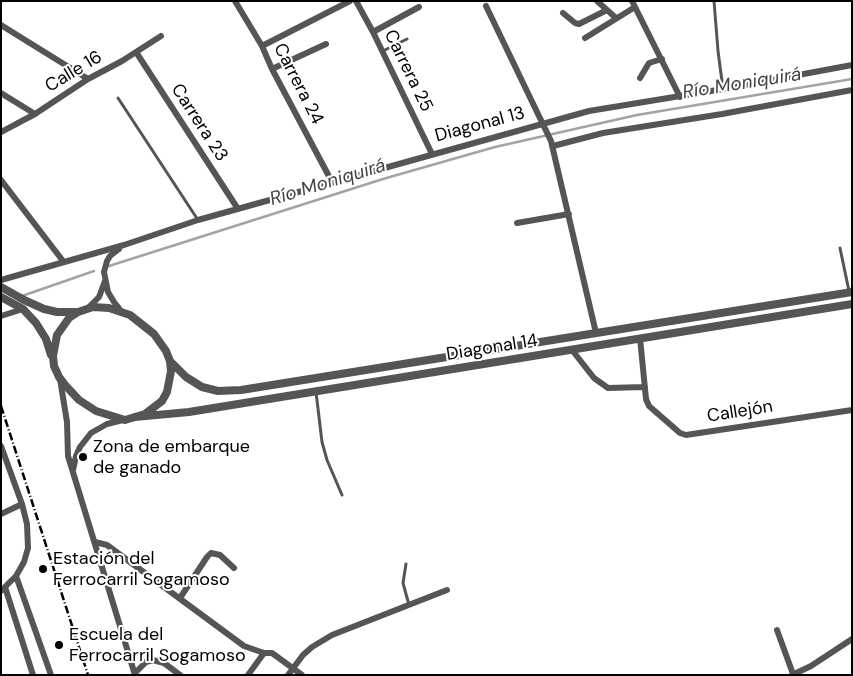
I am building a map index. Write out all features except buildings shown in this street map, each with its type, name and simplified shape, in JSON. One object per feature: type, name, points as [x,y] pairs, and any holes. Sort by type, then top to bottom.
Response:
[{"type":"street","name":"Carrera 24","points":[[235,1],[262,46],[272,69],[332,182]]},
{"type":"street","points":[[262,46],[350,1]]},
{"type":"street","name":"Carrera 25","points":[[356,1],[432,154]]},
{"type":"street","points":[[597,1],[616,18]]},
{"type":"street","points":[[585,38],[634,4],[680,97]]},
{"type":"street","points":[[486,6],[552,144],[596,333]]},
{"type":"street","points":[[373,32],[419,7]]},
{"type":"street","points":[[563,13],[579,24],[607,10]]},
{"type":"street","points":[[1,25],[88,79]]},
{"type":"street","name":"Calle 16","points":[[1,132],[34,114],[88,79],[161,36]]},
{"type":"street","points":[[272,69],[326,44]]},
{"type":"street","name":"Carrera 23","points":[[136,52],[238,209]]},
{"type":"street","points":[[640,78],[649,63],[662,59]]},
{"type":"street","name":"Diagonal 13","points":[[2,285],[63,261],[124,245],[198,220],[432,154],[545,127],[589,111],[724,90],[852,65]]},
{"type":"street","points":[[552,144],[603,133],[722,114],[852,90]]},
{"type":"street","points":[[1,93],[34,114]]},
{"type":"street","points":[[1,180],[63,261]]},
{"type":"street","points":[[517,223],[569,214]]},
{"type":"street","name":"Diagonal 13","points":[[82,311],[91,307],[99,297],[104,286],[107,261],[114,252],[124,245]]},
{"type":"street","points":[[105,278],[111,297],[121,311]]},
{"type":"street","points":[[2,285],[24,300],[50,311],[82,311],[102,307],[121,311],[139,321],[154,334],[170,361],[170,382],[162,401],[150,411],[107,424],[91,433],[76,456],[73,474]]},
{"type":"street","name":"Diagonal 14","points":[[170,361],[186,377],[202,388],[218,391],[241,390],[851,292]]},
{"type":"street","points":[[1,297],[20,307],[42,331],[54,366],[72,393],[87,406],[125,420]]},
{"type":"street","name":"Diagonal 14","points":[[135,417],[181,413],[852,304]]},
{"type":"street","points":[[1,316],[20,307]]},
{"type":"street","points":[[54,366],[54,345],[57,335],[66,322],[82,311]]},
{"type":"street","points":[[572,350],[594,378],[608,388],[645,387],[640,338]]},
{"type":"street","points":[[60,377],[67,422],[68,456],[135,674]]},
{"type":"street","name":"Callejón","points":[[645,387],[649,406],[680,433],[686,435],[852,410]]},
{"type":"street","points":[[1,446],[22,504],[27,524],[28,548],[24,562],[16,576],[3,588],[33,675]]},
{"type":"street","points":[[1,514],[22,504]]},
{"type":"street","points":[[95,542],[107,545],[244,646],[264,653],[272,653],[302,675]]},
{"type":"street","points":[[180,598],[211,553],[220,555],[234,568]]},
{"type":"street","points":[[16,576],[51,675]]},
{"type":"street","points":[[288,675],[303,655],[332,635],[447,590]]},
{"type":"street","points":[[777,630],[793,675],[852,640]]},
{"type":"street","points":[[248,675],[264,653]]},
{"type":"street","points":[[135,674],[146,662],[154,660],[164,663],[180,675]]},
{"type":"lane","points":[[714,1],[718,52],[724,90]]},
{"type":"lane","points":[[382,52],[407,39]]},
{"type":"lane","points":[[118,98],[198,220]]},
{"type":"lane","points":[[840,248],[851,292]]},
{"type":"lane","points":[[316,391],[322,442],[327,460],[342,495]]},
{"type":"lane","points":[[406,564],[404,583],[409,605]]},
{"type":"waterway","name":"Río Moniquirá","points":[[109,266],[383,179],[495,147],[637,115],[852,79]]},
{"type":"waterway","points":[[22,296],[94,271]]},
{"type":"railway","points":[[1,406],[88,675]]},
{"type":"place","name":"Zona de embarque de ganado","points":[[83,457]]},
{"type":"place","name":"Estación del Ferrocarril Sogamoso","points":[[43,569]]},
{"type":"place","name":"Escuela del Ferrocarril Sogamoso","points":[[59,645]]}]
